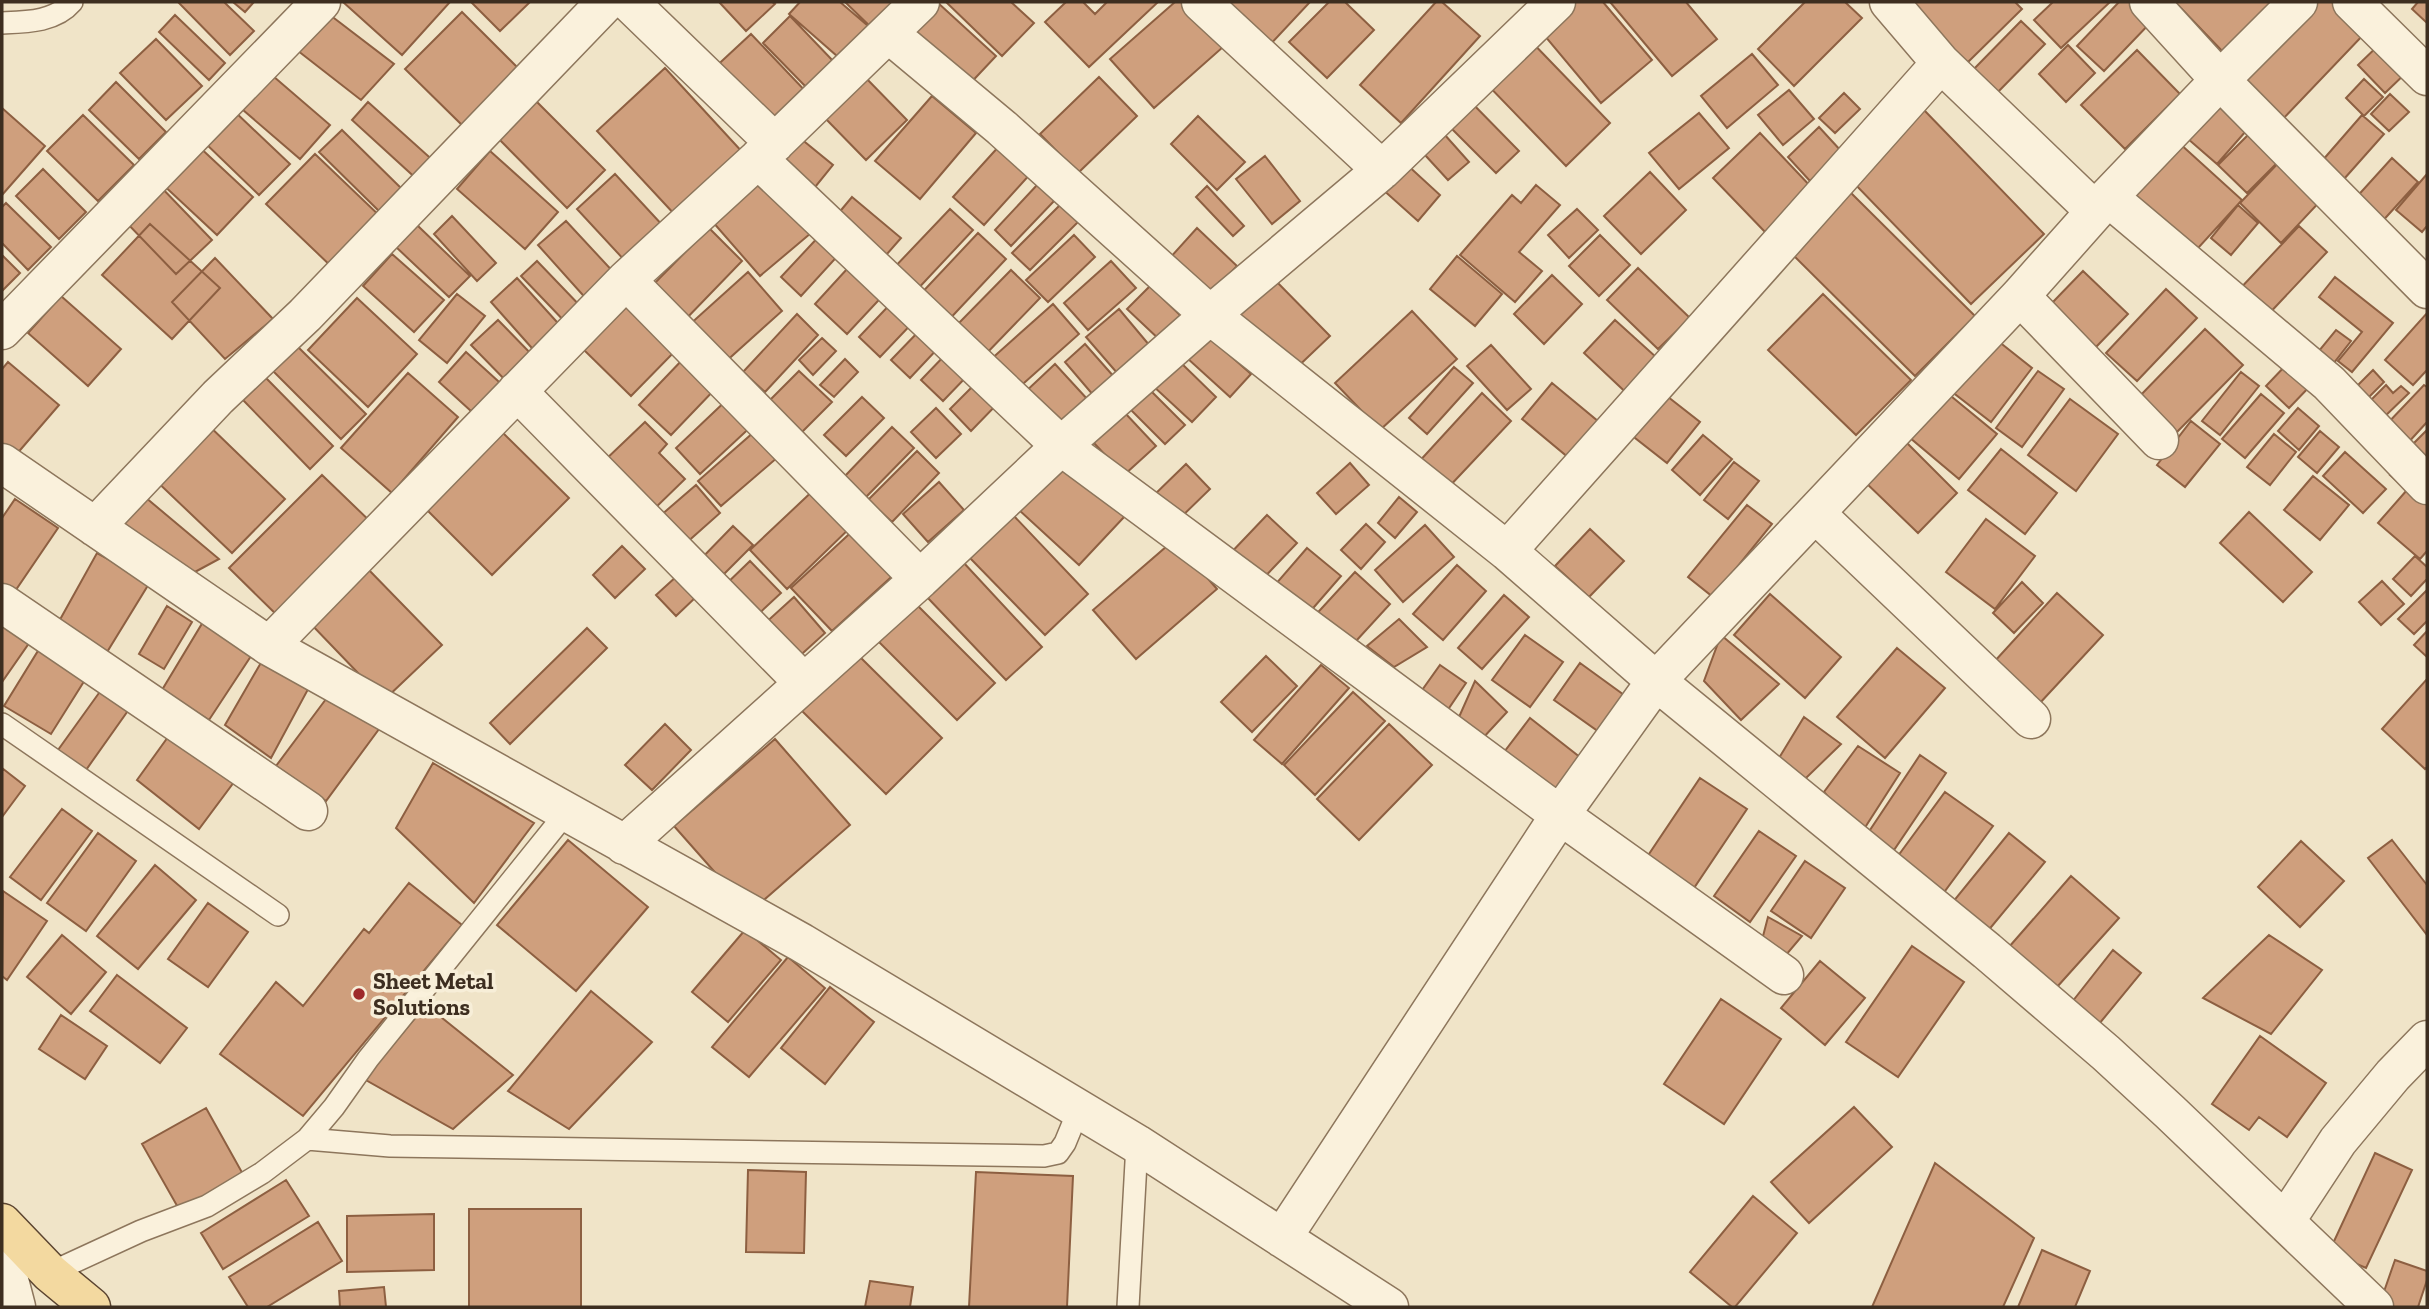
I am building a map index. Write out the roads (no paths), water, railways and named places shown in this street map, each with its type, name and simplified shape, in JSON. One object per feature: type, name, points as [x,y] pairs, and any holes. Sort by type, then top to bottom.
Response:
[{"type":"main road","points":[[2,1223],[50,1273],[91,1307]]},
{"type":"street","points":[[2,330],[321,2]]},
{"type":"street","points":[[95,527],[218,397],[305,315],[606,2]]},
{"type":"street","points":[[629,2],[767,151],[1061,446],[1560,815],[1784,975]]},
{"type":"street","points":[[269,646],[626,280],[767,151],[920,2]]},
{"type":"street","points":[[1201,2],[1382,170]]},
{"type":"street","points":[[1889,2],[1941,63],[2101,204],[2329,383],[2427,485]]},
{"type":"street","points":[[2149,2],[2220,79],[2427,289]]},
{"type":"street","points":[[1282,1238],[1560,815],[1656,681],[2020,296],[2101,204],[2298,2]]},
{"type":"street","points":[[2352,2],[2427,76]]},
{"type":"street","points":[[624,845],[920,579],[1061,446],[1210,315],[1382,170],[1537,8]]},
{"type":"street","points":[[888,33],[1002,128],[1210,315],[1507,551],[1656,681],[1997,960],[2106,1053],[2286,1220],[2374,1307]]},
{"type":"street","points":[[1507,551],[1941,63]]},
{"type":"street","points":[[626,280],[920,579]]},
{"type":"street","points":[[2020,296],[2159,440]]},
{"type":"street","points":[[517,391],[804,683]]},
{"type":"street","points":[[2,463],[269,646],[802,943],[1137,1144],[1388,1307]]},
{"type":"street","points":[[1816,514],[2031,719]]},
{"type":"street","points":[[2,603],[308,810]]},
{"type":"street","points":[[2286,1220],[2338,1140],[2393,1075],[2427,1040]]},
{"type":"street","points":[[2,1253],[16,1307]]},
{"type":"lane","points":[[2,23],[36,21],[66,10],[72,2]]},
{"type":"lane","points":[[2,724],[278,915]]},
{"type":"lane","points":[[50,1273],[141,1231],[207,1206],[262,1173],[307,1139],[566,813]]},
{"type":"lane","points":[[307,1139],[390,1146],[1044,1156],[1058,1153],[1079,1109]]},
{"type":"lane","points":[[1128,1307],[1137,1144]]},
{"type":"place","name":"Sheet Metal Solutions","points":[[359,994]]}]
